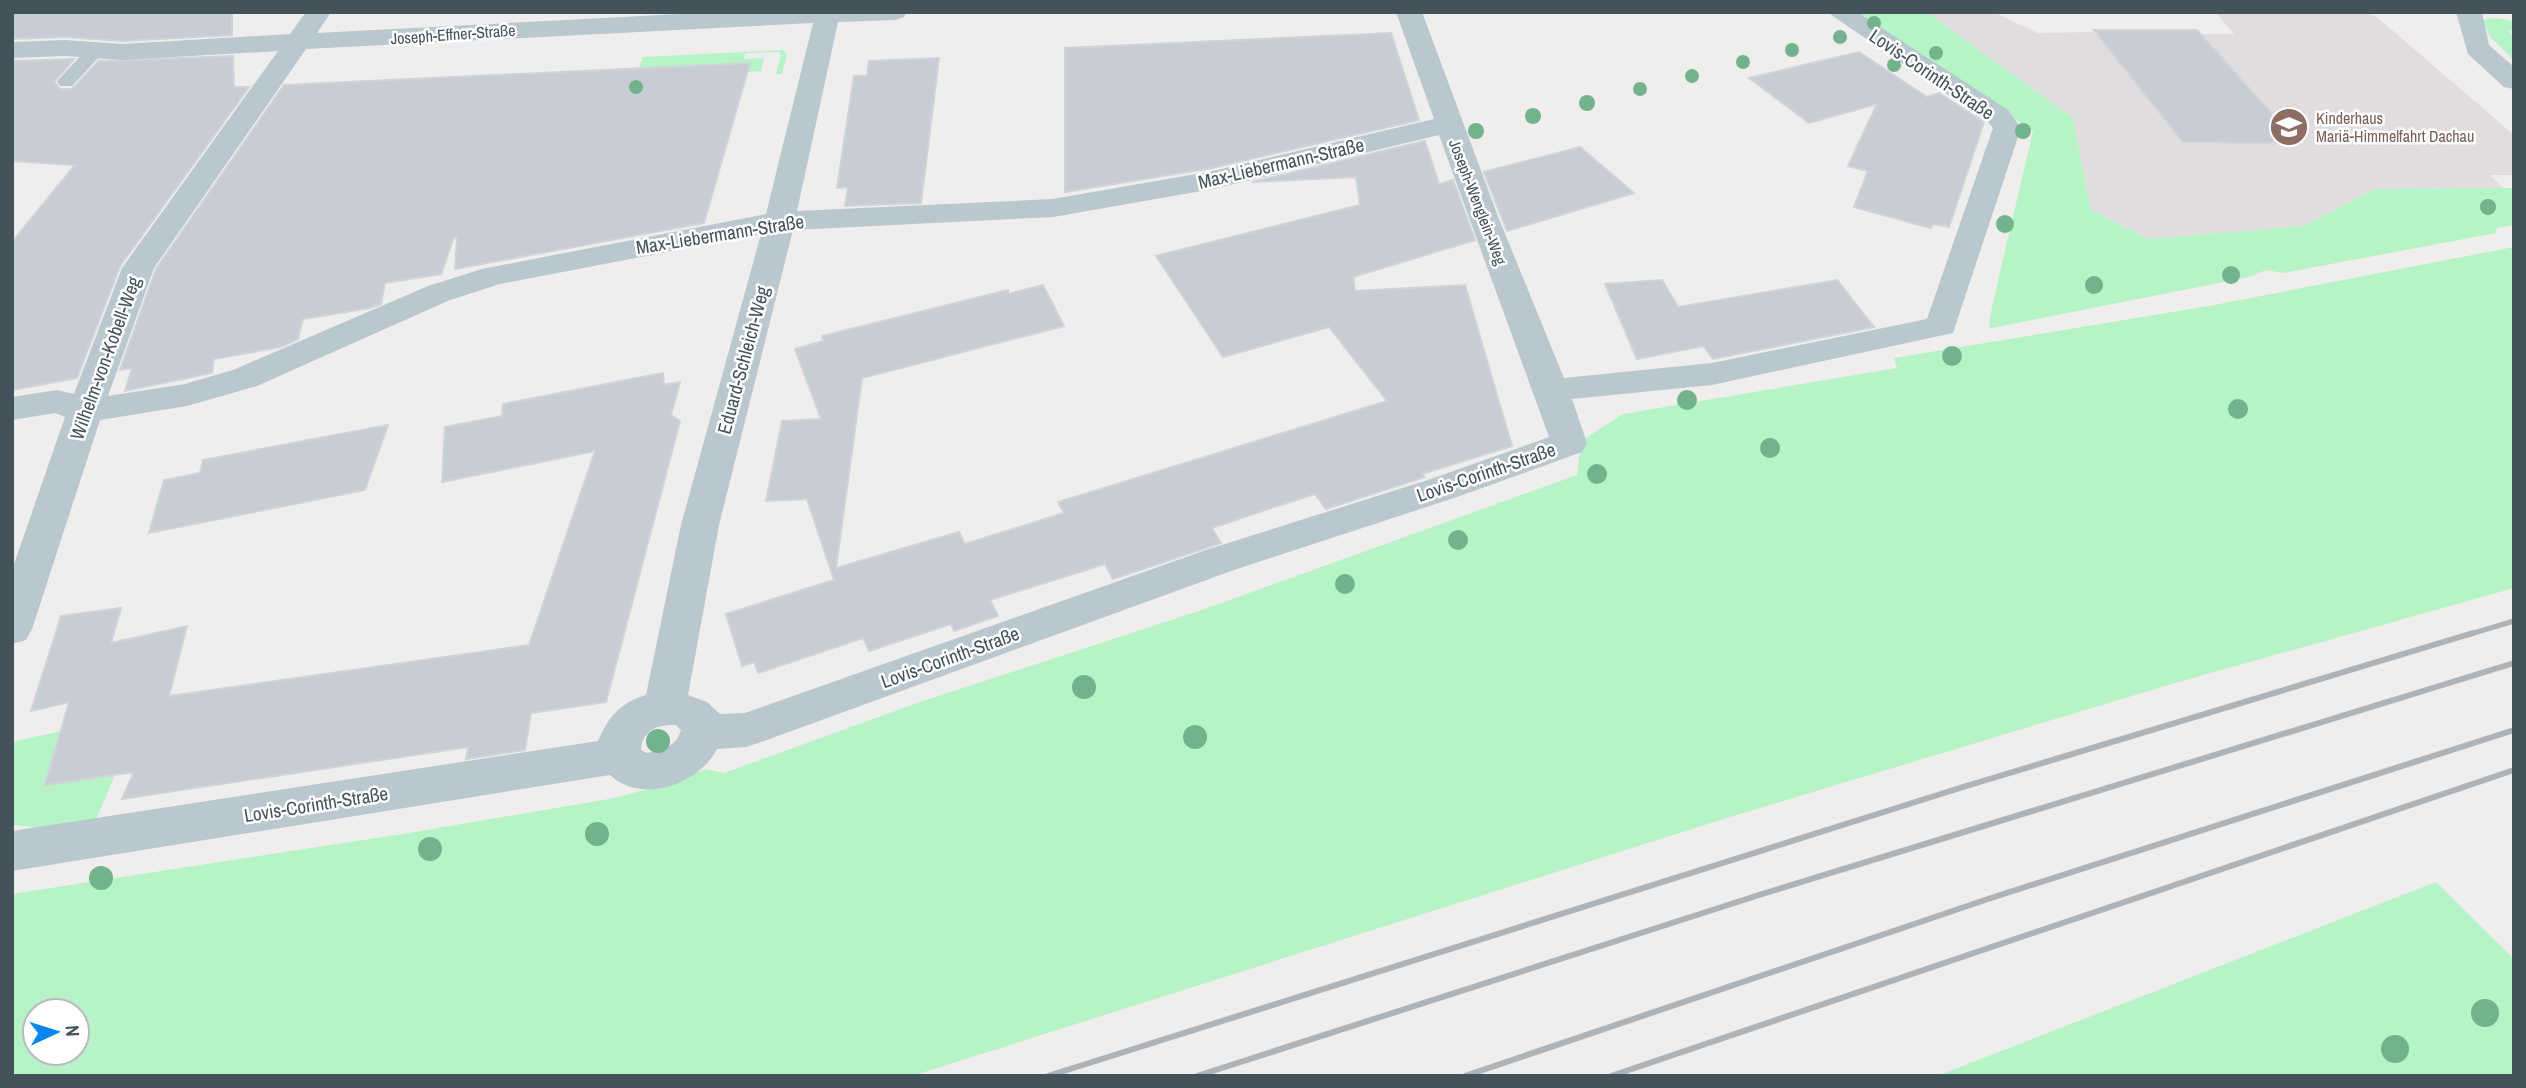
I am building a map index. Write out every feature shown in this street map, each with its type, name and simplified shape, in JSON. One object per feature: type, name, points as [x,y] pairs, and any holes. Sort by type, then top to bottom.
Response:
[{"type":"street","name":"Wilhelm-von-Kobell-Weg","points":[[12,629],[85,411],[138,268],[319,12]]},
{"type":"street","name":"Joseph-Effner-Straße","points":[[12,50],[65,48],[122,52],[828,13],[895,12]]},
{"type":"street","name":"Joseph-Wenglein-Weg","points":[[1409,12],[1448,124],[1552,390]]},
{"type":"street","name":"Lovis-Corinth-Straße","points":[[703,732],[746,730],[1207,565],[1444,488],[1569,443],[1552,390],[1712,374],[1941,326],[2007,128],[1998,116],[1839,12]]},
{"type":"street","points":[[2469,12],[2477,48],[2514,81]]},
{"type":"street","name":"Eduard-Schleich-Weg","points":[[665,706],[700,525],[780,221],[828,13]]},
{"type":"street","name":"Max-Liebermann-Straße","points":[[12,409],[57,401],[85,411],[187,395],[244,378],[439,293],[493,276],[780,221],[1053,208],[1213,180],[1448,124]]},
{"type":"street","points":[[665,706],[689,710],[704,724],[703,732],[690,756],[663,771],[635,771],[619,756],[621,735],[629,724],[639,716],[665,706]]},
{"type":"street","name":"Lovis-Corinth-Straße","points":[[12,851],[619,756]]},
{"type":"lane","points":[[66,82],[95,51]]},
{"type":"shaded area","name":"Kinderhaus Mariä-Himmelfahrt Dachau","points":[[1927,12],[1993,12],[2038,33],[2197,30],[2200,34],[2234,34],[2216,13],[2363,12],[2377,17],[2514,135],[2514,175],[2490,175],[2503,188],[2375,189],[2303,226],[2149,239],[2091,210],[2073,118]]},
{"type":"green space","points":[[1851,12],[1927,12],[2073,118],[2091,210],[2149,239],[2303,226],[2375,189],[2514,188],[2514,225],[2497,228],[2496,233],[2283,273],[2266,270],[2249,277],[1992,328],[1989,327],[1992,307],[2033,131]]},
{"type":"green space","points":[[2494,18],[2514,21],[2514,31],[2509,31],[2514,38],[2514,60],[2490,37],[2483,20]]},
{"type":"green space","points":[[783,50],[787,54],[782,74],[776,74],[781,55],[779,52],[745,53],[744,59],[764,58],[761,71],[747,72],[749,63],[693,65],[628,97],[643,57]]},
{"type":"green space","points":[[2514,247],[2514,588],[2175,683],[1717,821],[912,1076],[12,1076],[12,894],[403,834],[615,798],[666,784],[706,769],[724,773],[920,702],[1202,610],[1577,475],[1581,441],[1623,414],[1897,368],[1894,358],[2209,306]]},
{"type":"green space","points":[[88,725],[46,785],[115,775],[95,822],[43,828],[12,825],[12,742]]},
{"type":"green space","points":[[2436,882],[2514,959],[2514,1075],[1937,1076]]},
{"type":"building","points":[[12,12],[232,12],[232,35],[122,41],[65,37],[12,39]]},
{"type":"building","points":[[2094,30],[2197,30],[2298,143],[2183,142]]},
{"type":"building","points":[[1391,33],[1419,120],[1212,168],[1065,192],[1065,48]]},
{"type":"building","points":[[1859,52],[1927,97],[1939,93],[1984,122],[1949,227],[1933,224],[1931,228],[1854,207],[1868,171],[1848,166],[1877,104],[1809,123],[1749,78]]},
{"type":"building","points":[[233,56],[234,87],[249,87],[120,266],[77,378],[12,390],[12,242],[75,165],[12,161],[12,61],[74,59],[54,82],[60,89],[72,89],[99,61]]},
{"type":"building","points":[[939,58],[921,203],[845,206],[848,187],[837,188],[854,76],[867,76],[869,61]]},
{"type":"building","points":[[750,63],[704,223],[455,269],[457,238],[454,237],[441,274],[385,283],[381,304],[303,319],[298,339],[281,347],[214,359],[212,373],[125,391],[132,368],[120,370],[156,269],[284,85]]},
{"type":"building","points":[[1425,141],[1439,184],[1453,180],[1475,240],[1353,277],[1355,291],[1465,285],[1512,446],[1422,474],[1425,477],[1326,509],[1315,494],[1271,508],[1212,528],[1221,543],[1113,579],[1105,564],[990,600],[998,616],[954,631],[951,624],[869,651],[863,638],[758,673],[754,662],[742,666],[726,614],[834,580],[807,499],[766,501],[782,421],[821,419],[795,349],[823,341],[822,336],[1008,290],[1008,294],[1043,285],[1064,326],[862,378],[836,568],[959,532],[965,544],[1064,513],[1058,502],[1387,401],[1329,327],[1223,357],[1156,256],[1360,205],[1356,177],[1252,182]]},
{"type":"building","points":[[1580,147],[1634,193],[1507,231],[1484,172]]},
{"type":"building","points":[[1662,280],[1678,307],[1837,280],[1874,327],[1713,359],[1703,346],[1637,359],[1605,284]]},
{"type":"building","points":[[663,373],[664,385],[680,382],[671,415],[680,421],[606,702],[531,713],[525,750],[466,759],[468,747],[122,799],[134,772],[45,785],[69,702],[31,711],[61,616],[121,608],[111,643],[187,626],[169,696],[529,645],[595,451],[442,482],[445,427],[502,416],[503,404]]},
{"type":"building","points":[[388,425],[365,490],[149,533],[164,480],[200,473],[203,460]]},
{"type":"railway","points":[[2467,635],[2514,621]]},
{"type":"railway","points":[[1048,1076],[1963,787],[2473,633]]},
{"type":"railway","points":[[1197,1076],[1759,895],[2514,663]]},
{"type":"railway","points":[[1465,1076],[1988,899],[2514,730]]},
{"type":"railway","points":[[1611,1076],[2514,770]]},
{"type":"place","name":"Kinderhaus Mariä-Himmelfahrt Dachau","points":[[2289,127]]}]
